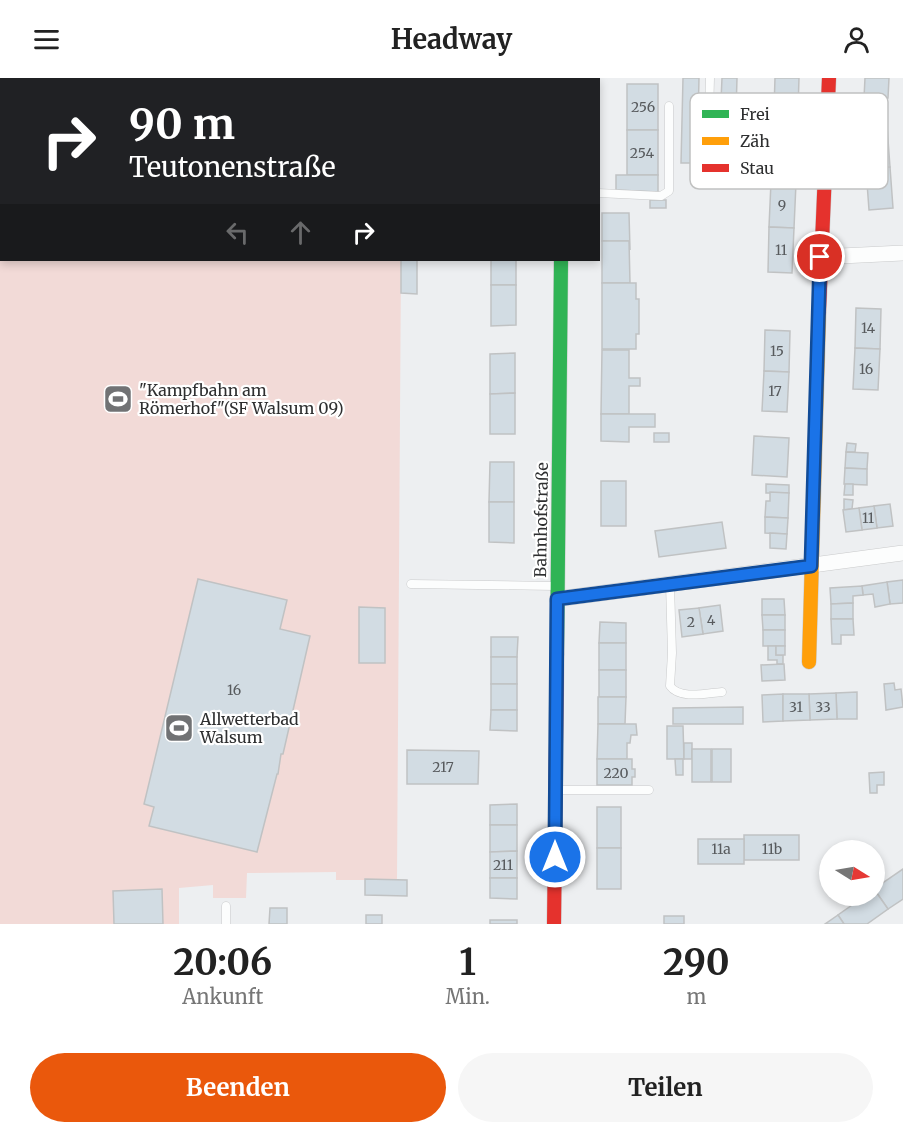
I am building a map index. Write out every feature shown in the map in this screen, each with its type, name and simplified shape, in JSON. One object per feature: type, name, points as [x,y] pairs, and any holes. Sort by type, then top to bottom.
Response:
[{"type":"street","points":[[828,93],[829,78]]},
{"type":"street","points":[[809,662],[823,189]]},
{"type":"street","points":[[820,257],[903,253]]},
{"type":"street","name":"Bahnhofstraße","points":[[554,924],[561,261]]},
{"type":"street","points":[[557,592],[670,584],[903,553]]},
{"type":"lane","points":[[710,78],[710,93]]},
{"type":"lane","points":[[600,193],[661,196],[669,191],[669,106]]},
{"type":"lane","points":[[411,584],[557,592]]},
{"type":"lane","points":[[670,584],[672,653],[670,687],[682,694],[722,692]]},
{"type":"lane","points":[[555,790],[649,790]]},
{"type":"lane","points":[[226,906],[226,924]]},
{"type":"shaded area","points":[[0,261],[401,261],[397,880],[336,880],[336,872],[247,873],[246,898],[213,898],[213,885],[179,888],[179,924],[0,924]]},
{"type":"building","points":[[683,78],[699,78],[699,93],[690,93],[690,163],[681,163]]},
{"type":"building","points":[[722,78],[737,78],[737,93],[721,93]]},
{"type":"building","points":[[775,78],[799,78],[799,93],[775,93]]},
{"type":"building","points":[[865,78],[889,78],[888,98],[888,93],[864,93]]},
{"type":"building","points":[[627,84],[658,84],[658,130],[627,130]]},
{"type":"building","points":[[627,130],[658,130],[658,175],[627,175]]},
{"type":"building","points":[[888,140],[890,167],[888,167]]},
{"type":"building","points":[[888,167],[890,167],[893,208],[869,210],[867,189],[888,189]]},
{"type":"building","points":[[616,175],[658,175],[658,192],[616,190]]},
{"type":"building","points":[[771,189],[796,189],[794,228],[769,227]]},
{"type":"building","points":[[650,200],[666,200],[666,208],[650,208]]},
{"type":"building","points":[[602,213],[629,213],[630,250],[629,241],[602,241]]},
{"type":"building","points":[[769,227],[794,228],[792,273],[768,272]]},
{"type":"building","points":[[602,241],[629,241],[630,283],[602,283]]},
{"type":"building","points":[[401,261],[417,261],[417,294],[401,293]]},
{"type":"building","points":[[491,261],[516,261],[516,285],[491,285]]},
{"type":"building","points":[[602,283],[636,283],[636,299],[639,299],[639,334],[636,334],[636,349],[602,349]]},
{"type":"building","points":[[491,285],[516,285],[516,325],[491,326]]},
{"type":"building","points":[[856,308],[881,309],[880,349],[855,348]]},
{"type":"building","points":[[765,330],[790,331],[789,372],[764,371]]},
{"type":"building","points":[[855,348],[880,349],[878,390],[853,389]]},
{"type":"building","points":[[602,350],[629,350],[629,378],[640,378],[640,386],[629,386],[629,414],[601,414]]},
{"type":"building","points":[[515,353],[515,393],[490,394],[490,354]]},
{"type":"building","points":[[764,371],[789,372],[787,412],[762,411]]},
{"type":"building","points":[[515,393],[515,434],[490,434],[490,394]]},
{"type":"building","points":[[601,414],[655,414],[655,427],[629,427],[629,442],[601,441]]},
{"type":"building","points":[[654,433],[669,433],[669,442],[654,442]]},
{"type":"building","points":[[754,436],[789,438],[787,477],[752,475]]},
{"type":"building","points":[[847,443],[856,444],[855,452],[846,452]]},
{"type":"building","points":[[846,452],[868,453],[867,469],[845,468]]},
{"type":"building","points":[[490,462],[514,462],[514,502],[489,502]]},
{"type":"building","points":[[845,468],[867,469],[867,485],[844,484]]},
{"type":"building","points":[[601,481],[626,481],[626,526],[601,526]]},
{"type":"building","points":[[766,484],[789,485],[789,493],[766,493]]},
{"type":"building","points":[[845,484],[853,484],[853,495],[844,495]]},
{"type":"building","points":[[770,492],[789,493],[788,518],[765,517],[766,501],[770,501]]},
{"type":"building","points":[[844,499],[853,500],[852,509],[844,510]]},
{"type":"building","points":[[489,502],[514,502],[514,543],[489,542]]},
{"type":"building","points":[[890,504],[893,526],[877,528],[874,506]]},
{"type":"building","points":[[874,506],[877,528],[862,530],[859,508]]},
{"type":"building","points":[[859,508],[862,530],[846,532],[843,510]]},
{"type":"building","points":[[765,517],[788,518],[787,534],[765,533]]},
{"type":"building","points":[[722,522],[726,548],[659,557],[655,531]]},
{"type":"building","points":[[770,533],[787,534],[786,549],[770,548]]},
{"type":"building","points":[[198,579],[287,600],[280,629],[310,636],[283,754],[281,754],[278,774],[257,852],[149,826],[154,807],[144,804]]},
{"type":"building","points":[[903,580],[903,603],[890,604],[887,582]]},
{"type":"building","points":[[887,582],[890,604],[875,607],[873,594],[863,595],[862,586]]},
{"type":"building","points":[[862,586],[863,595],[853,596],[853,603],[831,604],[830,588]]},
{"type":"building","points":[[762,599],[784,599],[785,615],[762,615]]},
{"type":"building","points":[[853,603],[853,619],[831,619],[831,604]]},
{"type":"building","points":[[720,605],[723,631],[703,634],[699,608]]},
{"type":"building","points":[[359,607],[385,608],[385,663],[359,663]]},
{"type":"building","points":[[699,608],[703,634],[682,637],[679,610]]},
{"type":"building","points":[[762,615],[785,615],[785,630],[763,630]]},
{"type":"building","points":[[831,619],[853,619],[854,635],[841,635],[841,644],[832,644]]},
{"type":"building","points":[[600,622],[626,623],[626,643],[599,643]]},
{"type":"building","points":[[763,630],[785,630],[785,646],[763,646]]},
{"type":"building","points":[[491,637],[518,637],[517,657],[491,657]]},
{"type":"building","points":[[599,643],[626,643],[626,670],[599,670]]},
{"type":"building","points":[[768,646],[776,646],[776,655],[783,655],[783,664],[777,664],[777,660],[768,660]]},
{"type":"building","points":[[776,646],[785,646],[785,655],[776,655]]},
{"type":"building","points":[[491,657],[517,657],[517,684],[491,684]]},
{"type":"building","points":[[784,664],[785,680],[762,681],[761,665]]},
{"type":"building","points":[[599,670],[626,670],[626,697],[599,697]]},
{"type":"building","points":[[894,683],[895,690],[901,689],[903,707],[886,710],[884,684]]},
{"type":"building","points":[[491,684],[517,684],[517,710],[491,710]]},
{"type":"building","points":[[857,692],[857,719],[837,719],[836,693]]},
{"type":"building","points":[[836,693],[837,719],[810,720],[809,694]]},
{"type":"building","points":[[783,694],[783,721],[763,722],[762,695]]},
{"type":"building","points":[[783,694],[809,694],[810,720],[783,721]]},
{"type":"building","points":[[598,697],[626,697],[625,724],[598,724]]},
{"type":"building","points":[[743,707],[743,724],[673,724],[673,708]]},
{"type":"building","points":[[491,710],[517,710],[517,731],[490,730]]},
{"type":"building","points":[[598,724],[636,724],[637,735],[631,735],[630,743],[627,743],[627,759],[597,759]]},
{"type":"building","points":[[667,726],[683,726],[684,759],[667,759]]},
{"type":"building","points":[[684,743],[692,743],[692,759],[684,759]]},
{"type":"building","points":[[692,749],[711,749],[711,782],[692,782]]},
{"type":"building","points":[[712,749],[731,749],[731,782],[712,782]]},
{"type":"building","points":[[407,750],[479,751],[478,784],[407,784]]},
{"type":"building","points":[[597,759],[632,759],[635,777],[632,777],[632,785],[597,785]]},
{"type":"building","points":[[675,759],[683,759],[683,775],[676,775]]},
{"type":"building","points":[[884,772],[884,785],[877,785],[877,793],[870,793],[869,773]]},
{"type":"building","points":[[517,804],[517,825],[490,825],[490,805]]},
{"type":"building","points":[[597,807],[621,807],[621,848],[597,848]]},
{"type":"building","points":[[490,825],[517,825],[517,851],[490,852]]},
{"type":"building","points":[[744,835],[799,835],[799,860],[744,860]]},
{"type":"building","points":[[698,839],[744,839],[744,864],[698,864]]},
{"type":"building","points":[[597,848],[621,848],[621,889],[597,889]]},
{"type":"building","points":[[517,851],[517,878],[490,878],[490,852]]},
{"type":"building","points":[[903,869],[903,899],[888,909],[885,905],[885,881]]},
{"type":"building","points":[[490,878],[517,878],[517,899],[490,898]]},
{"type":"building","points":[[365,879],[407,880],[407,896],[365,895]]},
{"type":"building","points":[[162,889],[163,924],[114,924],[113,891]]},
{"type":"building","points":[[885,905],[888,909],[867,924],[844,924],[838,915],[851,906]]},
{"type":"building","points":[[270,908],[287,908],[287,924],[269,924]]},
{"type":"building","points":[[366,915],[382,915],[382,924],[366,924]]},
{"type":"building","points":[[838,915],[844,924],[825,924]]},
{"type":"building","points":[[664,916],[684,916],[684,924],[664,924]]},
{"type":"building","points":[[490,920],[517,920],[517,924],[490,924]]},
{"type":"traffic: fast","points":[[557,654],[561,261]]},
{"type":"traffic: slow","points":[[809,662],[819,312]]},
{"type":"traffic: jam","points":[[828,93],[829,78]]},
{"type":"traffic: jam","points":[[819,312],[824,189]]},
{"type":"traffic: jam","points":[[554,924],[557,654]]},
{"type":"place","name":"\"Kampfbahn am Römerhof\"(SF Walsum 09)","points":[[118,399]]},
{"type":"place","name":"Allwetterbad Walsum","points":[[179,728]]},
{"type":"route","points":[[555,857],[557,599],[811,566],[820,257]]}]
